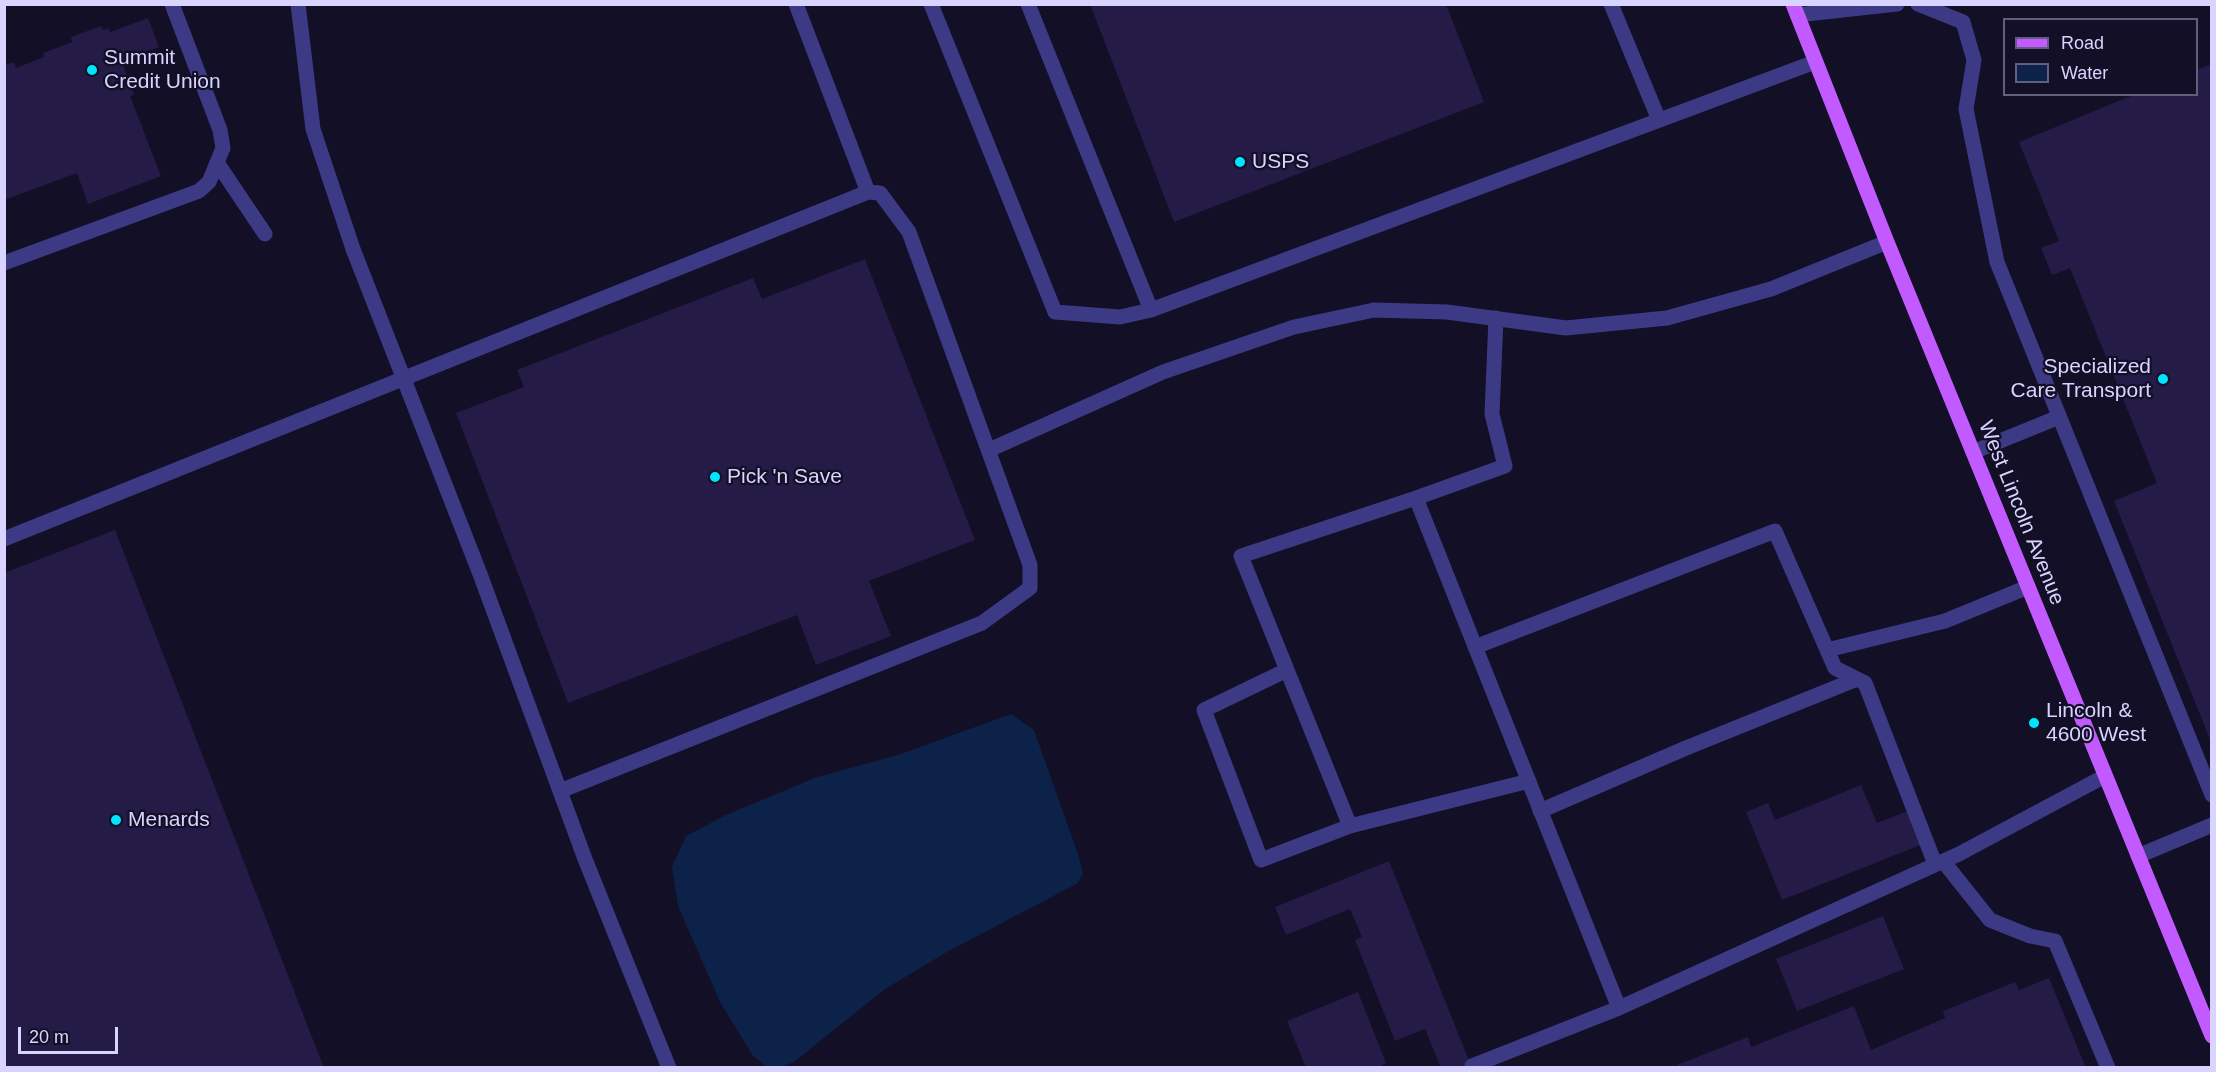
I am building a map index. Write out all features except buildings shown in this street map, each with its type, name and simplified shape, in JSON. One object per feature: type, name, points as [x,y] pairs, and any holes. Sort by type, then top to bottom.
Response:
[{"type":"main road","name":"West Lincoln Avenue","points":[[1795,10],[1887,242],[2211,1036]]},
{"type":"lane","points":[[4,262],[199,191],[209,182],[223,148],[220,130],[172,4]]},
{"type":"lane","points":[[298,4],[313,129],[353,249],[405,380],[560,791],[669,1068]]},
{"type":"lane","points":[[796,4],[868,192]]},
{"type":"lane","points":[[931,4],[1054,312],[1120,317],[1151,310],[1815,62]]},
{"type":"lane","points":[[1028,4],[1151,310]]},
{"type":"lane","points":[[1611,4],[1659,120]]},
{"type":"lane","points":[[1795,10],[1897,4]]},
{"type":"lane","points":[[1918,4],[1963,22],[1974,60],[1966,110],[1997,262],[2211,795]]},
{"type":"lane","points":[[218,164],[265,234]]},
{"type":"lane","points":[[4,539],[405,380],[868,192],[880,193],[909,232],[1030,565],[1030,588],[982,623],[560,791]]},
{"type":"lane","points":[[989,450],[1163,372],[1294,327],[1374,310],[1447,312],[1566,328],[1667,318],[1771,289],[1887,242]]},
{"type":"lane","points":[[1350,826],[1241,556],[1504,466],[1492,414],[1496,318]]},
{"type":"lane","points":[[1973,452],[2059,417]]},
{"type":"lane","points":[[1416,498],[1619,1008]]},
{"type":"lane","points":[[1475,647],[1775,531],[1835,668],[1865,683],[1939,862],[1990,921],[2030,936],[2055,941],[2108,1068]]},
{"type":"lane","points":[[1827,650],[1945,621],[2028,587]]},
{"type":"lane","points":[[1287,670],[1204,710],[1261,860],[1350,826],[1529,781]]},
{"type":"lane","points":[[1540,811],[1686,748],[1857,679]]},
{"type":"lane","points":[[1472,1066],[1619,1008],[1939,862],[2105,776]]},
{"type":"lane","points":[[2138,856],[2211,825]]},
{"type":"water","points":[[1011,714],[1034,730],[1078,854],[1083,873],[1078,883],[947,952],[885,989],[794,1062],[780,1067],[766,1066],[753,1056],[720,1002],[678,906],[672,867],[686,836],[726,815],[817,777],[898,755]]},
{"type":"place","name":"Summit Credit Union","points":[[92,70]]},
{"type":"place","name":"USPS","points":[[1240,162]]},
{"type":"place","name":"Specialized Care Transport","points":[[2163,379]]},
{"type":"place","name":"Pick 'n Save","points":[[715,477]]},
{"type":"place","name":"Lincoln & 4600 West","points":[[2034,723]]},
{"type":"place","name":"Menards","points":[[116,820]]}]
